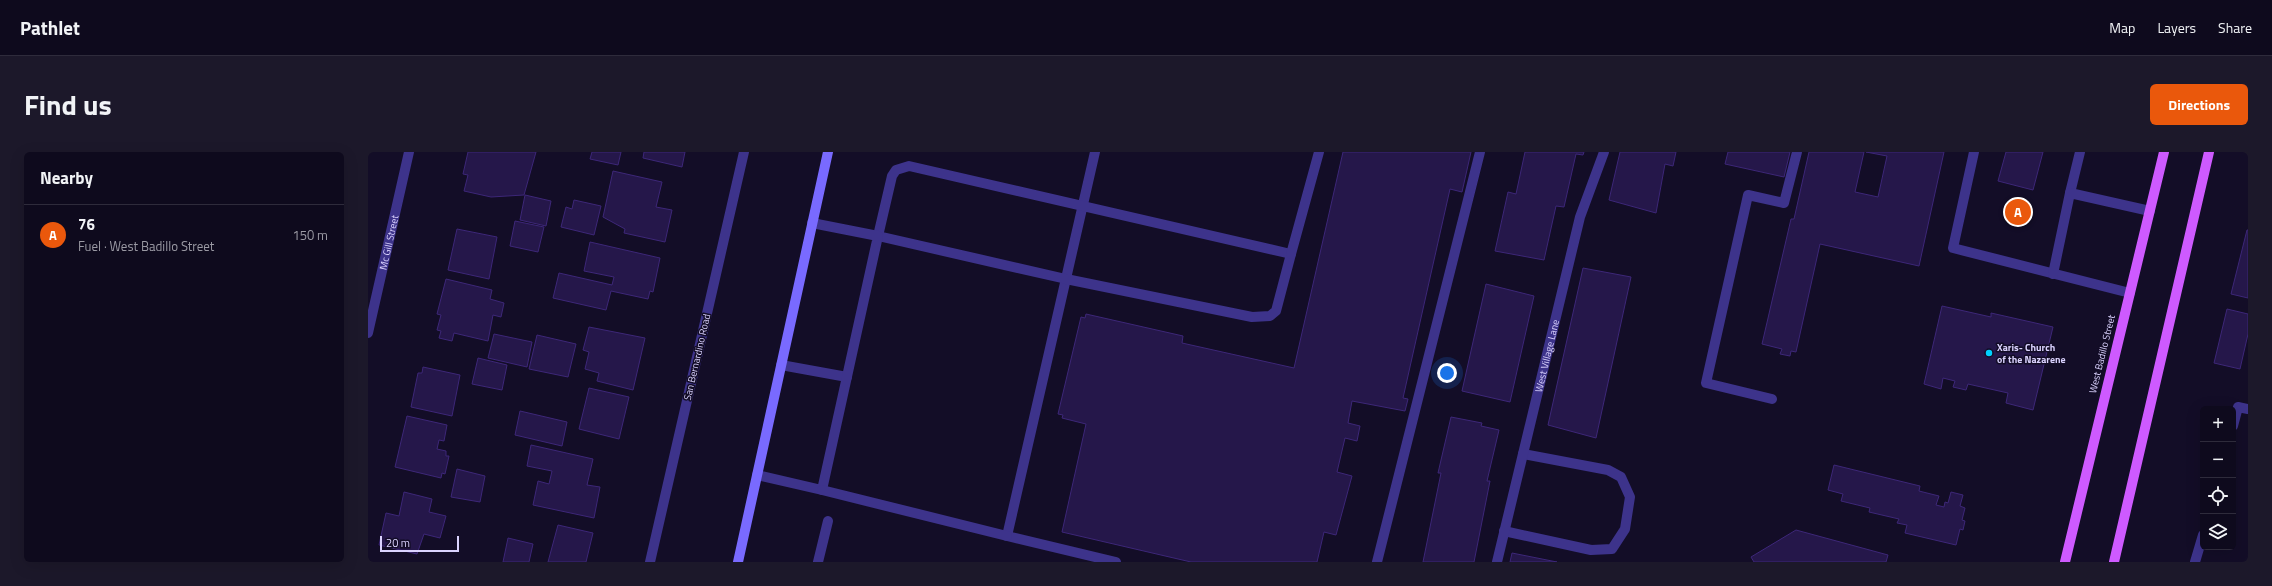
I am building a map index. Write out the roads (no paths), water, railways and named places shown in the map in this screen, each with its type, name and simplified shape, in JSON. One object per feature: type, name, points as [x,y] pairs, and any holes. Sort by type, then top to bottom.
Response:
[{"type":"main road","points":[[738,562],[828,152]]},
{"type":"main road","name":"West Badillo Street","points":[[2065,562],[2164,152]]},
{"type":"main road","points":[[2114,562],[2209,152]]},
{"type":"street","name":"Mc Gill Street","points":[[368,334],[409,152]]},
{"type":"street","name":"San Bernardino Road","points":[[650,562],[744,152]]},
{"type":"street","points":[[1007,536],[1095,152]]},
{"type":"street","points":[[812,223],[878,236],[1066,279],[1252,318],[1262,318],[1270,316],[1276,311],[1319,152]]},
{"type":"street","points":[[1377,562],[1480,152]]},
{"type":"street","name":"West Village Lane","points":[[1497,562],[1580,217],[1604,152]]},
{"type":"street","points":[[1772,399],[1706,383],[1748,195],[1784,203],[1797,152]]},
{"type":"street","points":[[1974,152],[1953,248],[2130,293]]},
{"type":"street","points":[[2053,274],[2080,152]]},
{"type":"street","points":[[822,490],[892,176],[902,167],[909,166],[1291,254]]},
{"type":"street","points":[[2070,193],[2150,211]]},
{"type":"street","points":[[781,365],[847,376]]},
{"type":"street","points":[[2236,415],[2238,407],[2248,409]]},
{"type":"street","points":[[1504,531],[1591,550],[1612,549],[1625,529],[1630,497],[1621,477],[1608,470],[1523,454]]},
{"type":"street","points":[[757,475],[1116,562]]},
{"type":"street","points":[[818,562],[828,521]]},
{"type":"street","points":[[2195,562],[2200,544]]},
{"type":"place","name":"76","points":[[2018,212]]},
{"type":"place","name":"Xaris- Church of the Nazarene","points":[[1989,353]]}]
